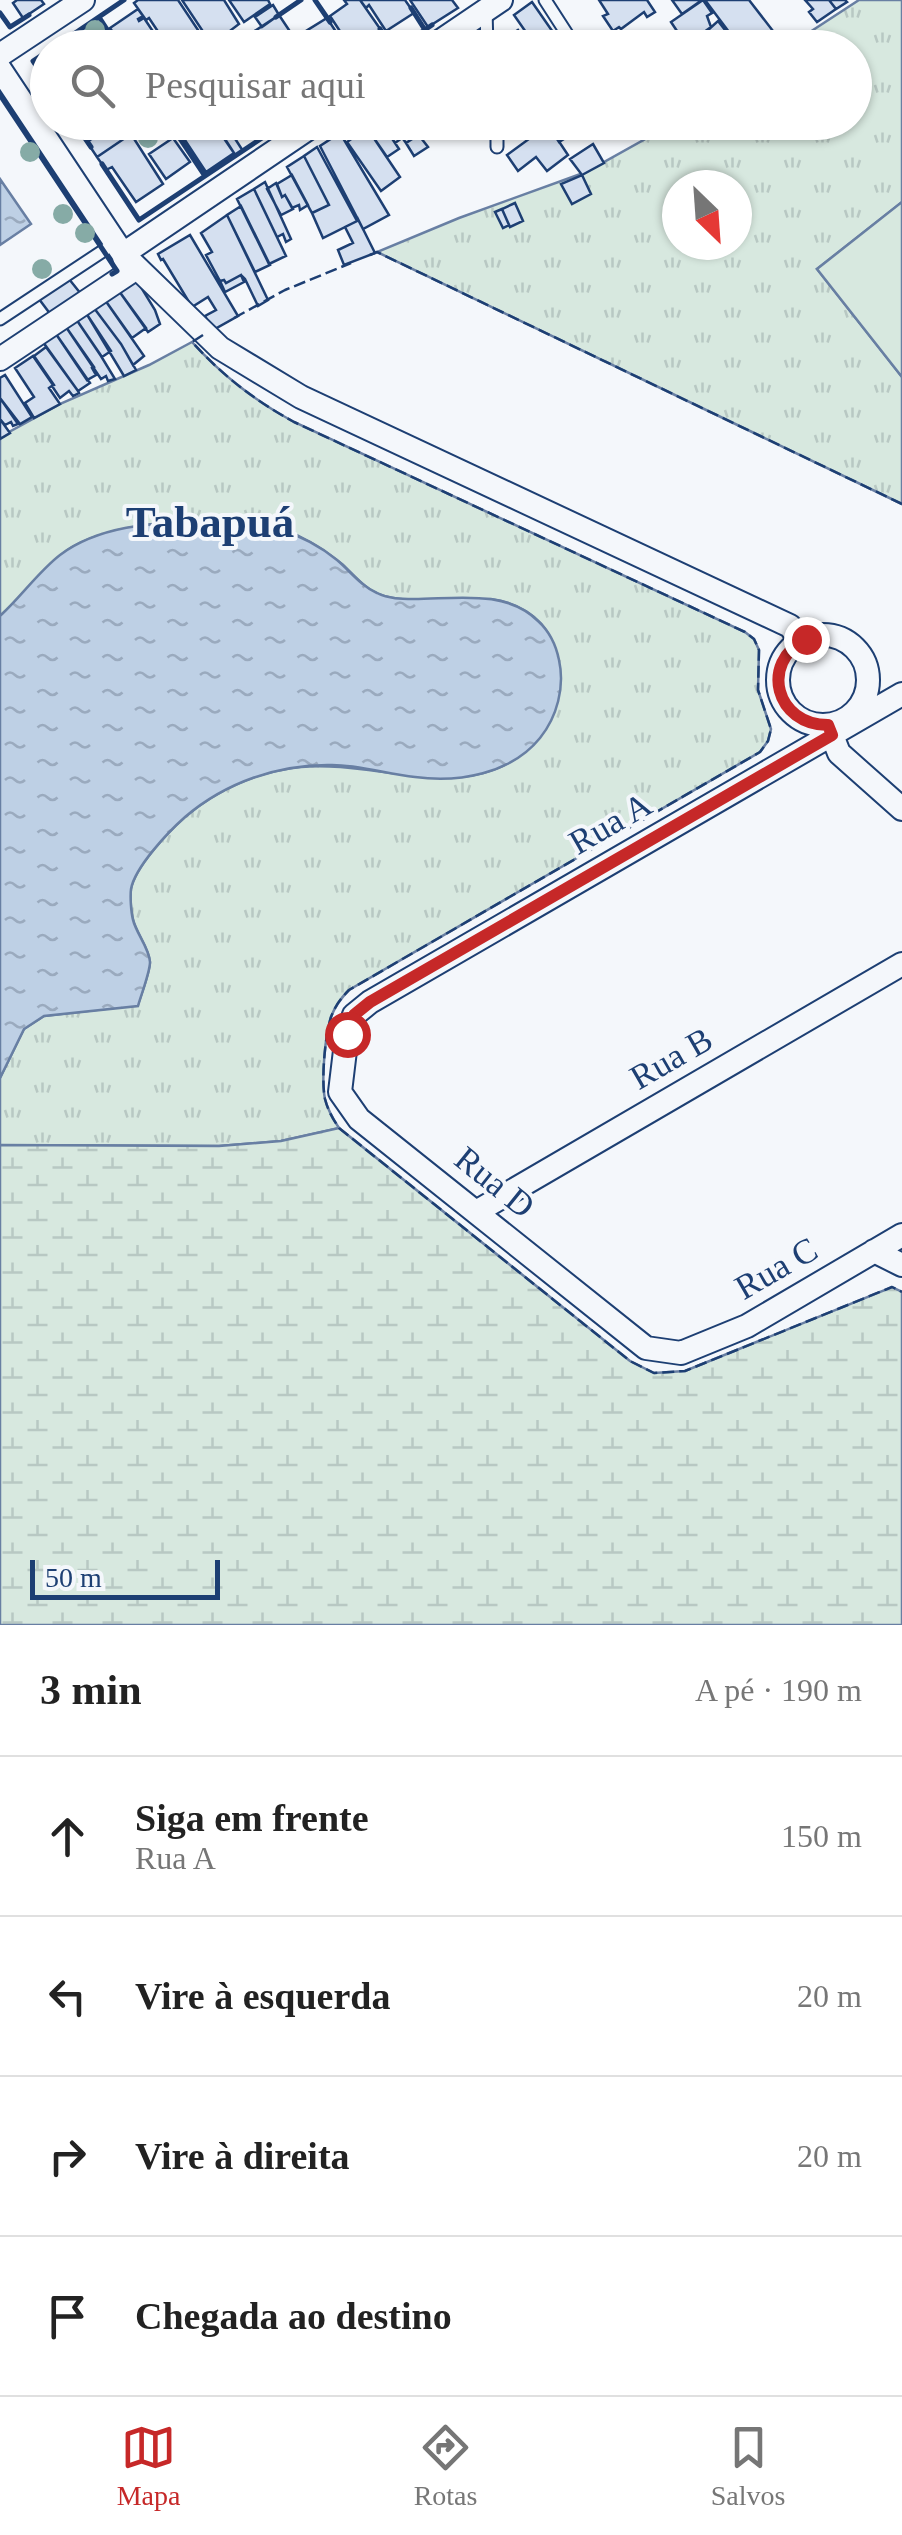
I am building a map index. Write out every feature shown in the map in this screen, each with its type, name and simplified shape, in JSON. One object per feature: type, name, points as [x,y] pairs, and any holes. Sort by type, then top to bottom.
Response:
[{"type":"street","points":[[38,30],[83,0]]},
{"type":"street","points":[[454,30],[489,4]]},
{"type":"street","points":[[0,55],[30,35]]},
{"type":"street","points":[[0,69],[30,114]]},
{"type":"street","points":[[47,140],[119,248],[220,348],[302,397],[790,626],[801,642]]},
{"type":"street","points":[[119,248],[290,140]]},
{"type":"street","points":[[0,359],[128,273],[119,248]]},
{"type":"street","points":[[822,636],[843,640],[860,654],[866,668],[867,690],[858,709],[830,730],[798,718],[780,693],[779,674],[784,660],[801,642],[822,636]]},
{"type":"street","name":"Rua A","points":[[354,1015],[830,730],[902,694]]},
{"type":"street","points":[[830,730],[838,754],[902,810]]},
{"type":"street","name":"Rua B","points":[[476,1212],[902,964]]},
{"type":"street","name":"Rua D","points":[[354,1015],[347,1034],[340,1092],[359,1120],[646,1348],[681,1353]]},
{"type":"street","name":"Rua C","points":[[681,1353],[748,1326],[902,1235]]},
{"type":"street","points":[[874,1251],[902,1265]]},
{"type":"lane","points":[[545,0],[564,30]]},
{"type":"lane","points":[[488,30],[489,4]]},
{"type":"lane","points":[[497,140],[497,147]]},
{"type":"lane","points":[[0,320],[119,248]]},
{"type":"green space","points":[[859,0],[902,0],[902,202],[817,269],[902,377],[902,504],[377,252],[586,172],[643,140],[872,140],[872,30],[813,30]]},
{"type":"green space","points":[[902,202],[902,377],[817,269]]},
{"type":"green space","points":[[192,342],[240,386],[294,422],[745,632],[759,650],[758,690],[771,729],[760,752],[349,990],[331,1017],[324,1058],[325,1099],[339,1128],[281,1141],[219,1146],[0,1145],[0,1078],[24,1029],[44,1016],[138,1005],[150,962],[133,919],[131,889],[161,841],[197,807],[254,777],[285,769],[333,767],[434,777],[467,776],[497,769],[523,753],[546,725],[559,694],[556,650],[541,623],[527,612],[491,599],[384,596],[366,587],[310,542],[282,529],[252,522],[160,523],[90,539],[52,562],[0,616],[0,437]]},
{"type":"green space","points":[[339,1128],[630,1361],[654,1373],[685,1371],[892,1287],[902,1292],[902,1625],[0,1625],[0,1145],[219,1146],[281,1141]]},
{"type":"water","points":[[0,179],[31,224],[0,245]]},
{"type":"water","points":[[217,520],[265,525],[295,535],[324,550],[366,586],[386,596],[479,598],[525,611],[546,629],[558,654],[561,681],[555,711],[546,730],[528,750],[483,773],[432,779],[353,766],[292,768],[236,785],[201,805],[153,850],[131,889],[133,920],[150,962],[138,1006],[44,1016],[24,1029],[0,1078],[0,616],[52,562],[77,544],[136,526]]},
{"type":"building","points":[[41,0],[44,4],[23,18],[13,3]]},
{"type":"building","points":[[178,0],[198,30],[157,30],[134,3]]},
{"type":"building","points":[[182,0],[224,0],[239,24],[231,30],[202,30]]},
{"type":"building","points":[[229,0],[268,0],[270,4],[244,22]]},
{"type":"building","points":[[344,0],[360,0],[381,30],[339,30],[330,16],[347,4]]},
{"type":"building","points":[[360,0],[405,0],[414,13],[385,30],[369,5],[366,8]]},
{"type":"building","points":[[410,0],[452,0],[458,8],[428,27]]},
{"type":"building","points":[[599,0],[647,0],[655,12],[647,17],[644,12],[614,30],[603,16],[608,14]]},
{"type":"building","points":[[672,0],[702,0],[682,14]]},
{"type":"building","points":[[703,0],[712,13],[707,16],[711,27],[707,30],[676,30],[671,22]]},
{"type":"building","points":[[705,0],[749,0],[772,30],[728,30]]},
{"type":"building","points":[[805,0],[829,0],[836,9],[817,22]]},
{"type":"building","points":[[829,0],[845,0],[847,2],[836,9]]},
{"type":"building","points":[[532,2],[551,30],[524,30],[514,15]]},
{"type":"building","points":[[273,5],[279,15],[262,27],[255,17]]},
{"type":"building","points":[[138,9],[143,16],[139,21],[144,18],[152,30],[111,30]]},
{"type":"building","points":[[279,15],[289,30],[256,30]]},
{"type":"building","points":[[327,18],[335,30],[308,30]]},
{"type":"building","points":[[718,21],[725,30],[708,30]]},
{"type":"building","points":[[90,140],[122,140],[97,157],[87,142]]},
{"type":"building","points":[[122,140],[135,140],[163,184],[136,202],[112,167],[106,170],[97,157]]},
{"type":"building","points":[[174,140],[190,162],[166,179],[149,154]]},
{"type":"building","points":[[185,140],[226,140],[234,153],[206,172]]},
{"type":"building","points":[[225,140],[236,140],[243,151],[236,156]]},
{"type":"building","points":[[329,140],[344,140],[389,215],[363,229],[320,146]]},
{"type":"building","points":[[375,140],[393,140],[399,149],[387,157]]},
{"type":"building","points":[[375,140],[400,177],[381,191],[347,142]]},
{"type":"building","points":[[423,140],[428,147],[414,156],[406,143]]},
{"type":"building","points":[[528,140],[558,140],[568,155],[547,171],[536,157],[518,171],[507,155]]},
{"type":"building","points":[[593,144],[604,163],[582,175],[570,159]]},
{"type":"building","points":[[317,147],[357,221],[323,238],[312,213],[329,205],[304,156]]},
{"type":"building","points":[[304,156],[329,205],[312,213],[287,167]]},
{"type":"building","points":[[292,175],[308,205],[300,210],[299,205],[292,208],[285,195],[282,197],[277,184]]},
{"type":"building","points":[[582,175],[591,194],[572,204],[561,184]]},
{"type":"building","points":[[265,182],[291,239],[286,242],[283,234],[277,237],[254,189]]},
{"type":"building","points":[[276,183],[293,209],[281,215],[267,189]]},
{"type":"building","points":[[254,189],[286,256],[269,264],[237,199]]},
{"type":"building","points":[[515,203],[523,221],[510,227],[502,209]]},
{"type":"building","points":[[241,206],[270,265],[255,272],[227,215]]},
{"type":"building","points":[[502,209],[509,225],[503,228],[495,212]]},
{"type":"building","points":[[227,215],[268,300],[258,306],[241,275],[226,283],[220,281],[206,255],[212,252],[201,233]]},
{"type":"building","points":[[358,219],[375,253],[344,265],[338,250],[353,243],[345,227]]},
{"type":"building","points":[[190,235],[238,316],[213,330],[205,316],[216,310],[208,297],[192,307],[158,254]]},
{"type":"building","points":[[241,275],[244,282],[225,292],[220,281],[226,283]]},
{"type":"building","points":[[69,279],[81,294],[51,315],[39,299]]},
{"type":"building","points":[[136,279],[160,324],[148,332],[119,291]]},
{"type":"building","points":[[119,291],[146,328],[132,338],[105,300]]},
{"type":"building","points":[[105,300],[144,356],[133,365],[94,308]]},
{"type":"building","points":[[94,308],[136,370],[124,376],[86,313]]},
{"type":"building","points":[[86,313],[111,351],[102,357],[76,319]]},
{"type":"building","points":[[76,319],[115,379],[101,379],[66,327]]},
{"type":"building","points":[[66,327],[94,367],[96,375],[87,380],[56,334]]},
{"type":"building","points":[[56,334],[90,383],[78,391],[43,342]]},
{"type":"building","points":[[46,347],[79,393],[73,396],[69,391],[60,398],[34,356]]},
{"type":"building","points":[[33,356],[53,385],[49,388],[60,404],[34,418],[25,403],[34,397],[15,368]]},
{"type":"building","points":[[5,375],[32,417],[20,424],[0,398],[0,378]]},
{"type":"building","points":[[0,398],[18,424],[5,425],[0,419]]},
{"type":"building","points":[[0,419],[10,433],[0,439]]},
{"type":"fence","points":[[370,255],[377,252],[902,504]]},
{"type":"fence","points":[[234,318],[285,290],[351,263]]},
{"type":"fence","points":[[203,335],[192,342],[215,366],[252,396],[294,422],[745,632],[759,650],[758,690],[771,729],[760,752],[343,996],[331,1017],[324,1070],[325,1099],[339,1128],[630,1361],[654,1373],[685,1371],[892,1287],[902,1292]]},
{"type":"wall","points":[[80,30],[124,0]]},
{"type":"wall","points":[[276,17],[301,0]]},
{"type":"wall","points":[[315,0],[330,22]]},
{"type":"wall","points":[[411,8],[425,30]]},
{"type":"wall","points":[[0,13],[10,27],[29,15]]},
{"type":"wall","points":[[99,17],[107,30]]},
{"type":"wall","points":[[425,30],[432,25]]},
{"type":"wall","points":[[0,95],[117,271],[112,274]]},
{"type":"wall","points":[[86,140],[91,147]]},
{"type":"wall","points":[[181,140],[205,176]]},
{"type":"wall","points":[[102,164],[139,220],[259,140]]},
{"type":"district","name":"Tabapuá","points":[[210,521]]},
{"type":"route","points":[[347,1034],[354,1015],[370,1002],[832,735],[828,725],[810,723],[794,714],[780,693],[779,674],[784,660],[791,649],[806,639]]}]
